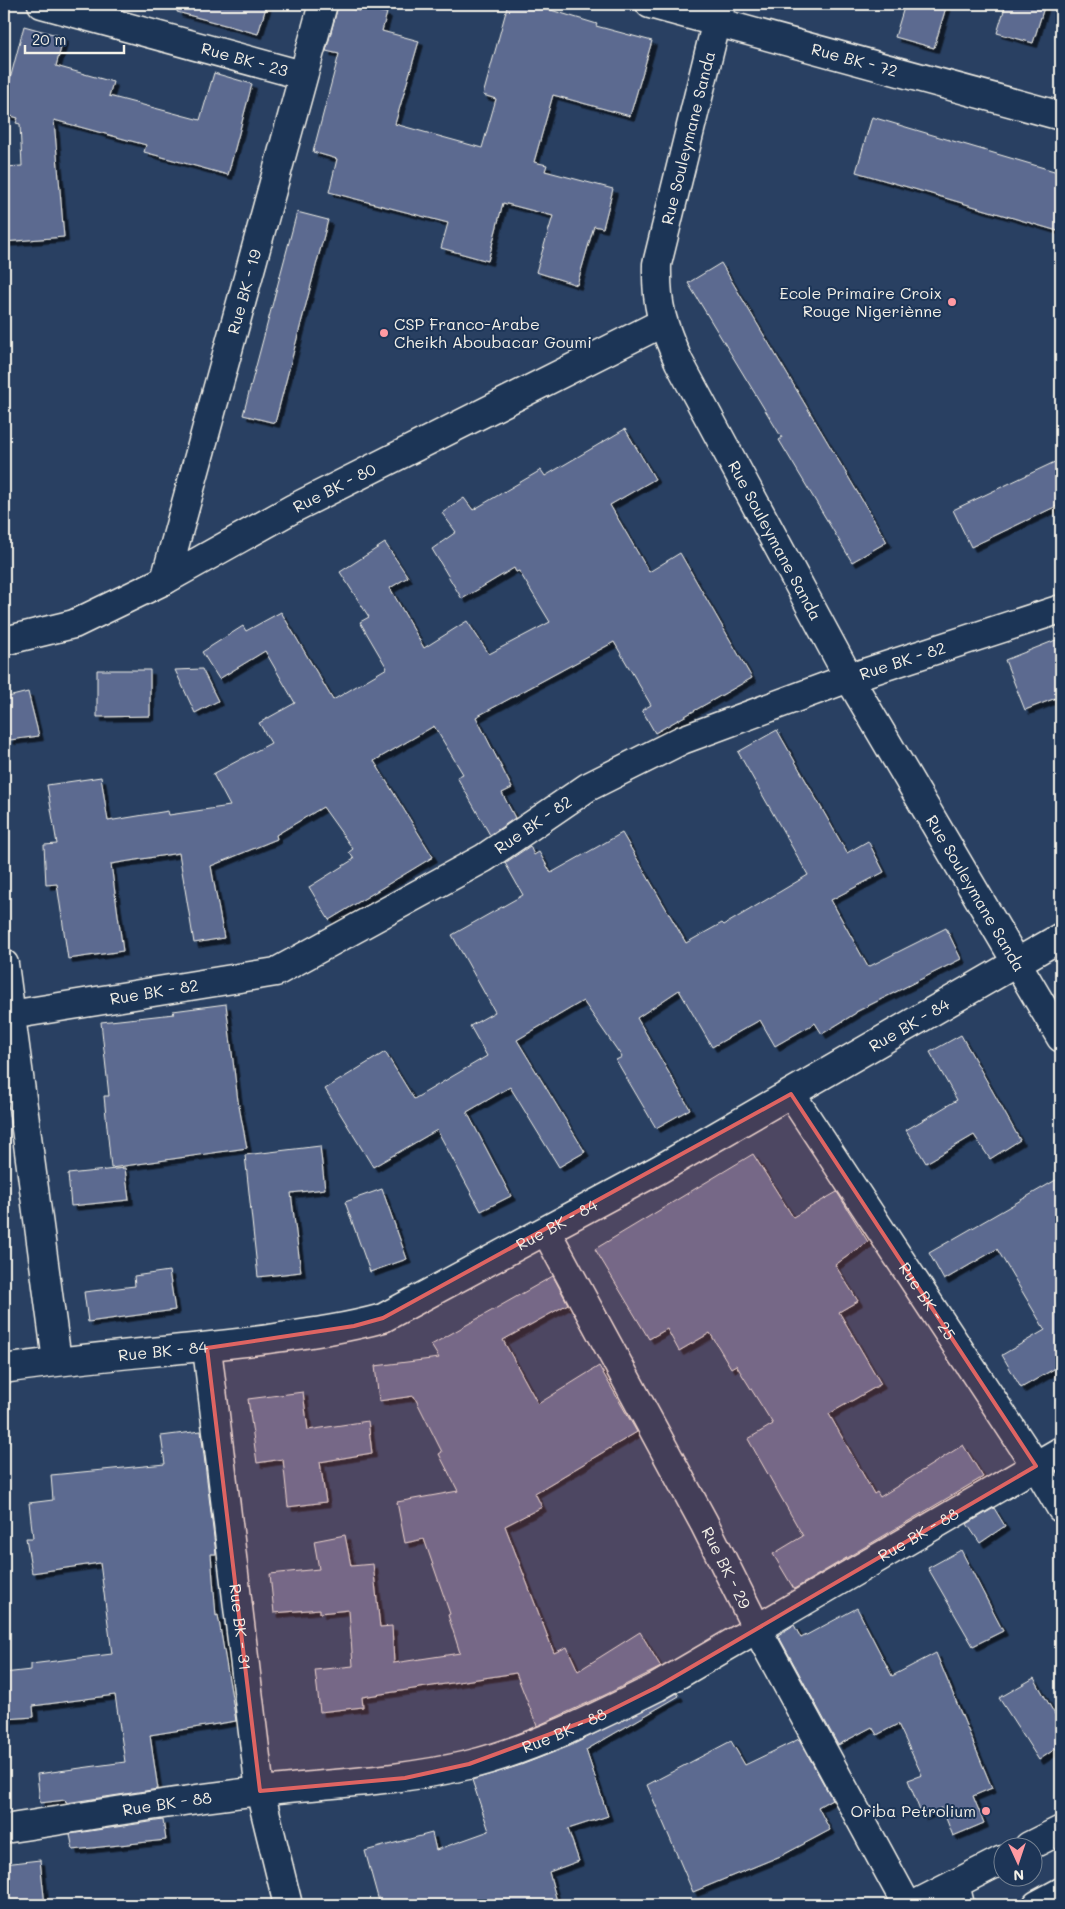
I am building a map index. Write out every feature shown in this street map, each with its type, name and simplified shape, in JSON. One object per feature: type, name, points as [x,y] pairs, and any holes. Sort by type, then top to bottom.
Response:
[{"type":"street","name":"Rue BK - 23","points":[[42,4],[302,76]]},
{"type":"street","name":"Rue BK - 19","points":[[166,580],[323,4]]},
{"type":"street","name":"Rue BK - 72","points":[[650,4],[719,13],[1061,116]]},
{"type":"street","name":"Rue Souleymane Sanda","points":[[719,13],[657,264],[656,295],[662,324],[684,370],[849,678],[1061,1038]]},
{"type":"street","name":"Rue BK - 80","points":[[4,641],[74,624],[166,580],[294,508],[662,324]]},
{"type":"street","name":"Rue BK - 82","points":[[7,1016],[276,972],[484,858],[588,787],[682,740],[849,678],[1061,609]]},
{"type":"street","name":"Rue BK - 84","points":[[4,1369],[57,1361],[207,1348],[354,1326],[382,1318],[658,1170],[1016,961],[1061,937]]},
{"type":"street","points":[[4,964],[7,1016],[57,1361]]},
{"type":"street","name":"Rue BK - 25","points":[[791,1094],[1036,1466],[1061,1508]]},
{"type":"street","name":"Rue BK - 29","points":[[546,1231],[704,1523],[757,1629],[907,1905]]},
{"type":"street","name":"Rue BK - 31","points":[[207,1348],[260,1791],[288,1905]]},
{"type":"street","name":"Rue BK - 88","points":[[4,1828],[260,1791],[405,1778],[469,1764],[509,1752],[599,1716],[656,1687],[1061,1451]]},
{"type":"street","points":[[1042,1839],[1061,1830]]},
{"type":"street","points":[[914,1905],[958,1895],[992,1868]]},
{"type":"street","points":[[1037,1905],[1061,1892]]},
{"type":"highlighted area","points":[[791,1094],[1036,1466],[657,1687],[599,1716],[469,1764],[405,1778],[260,1791],[207,1348],[354,1326],[383,1318]]},
{"type":"building","points":[[178,4],[267,4],[258,34],[177,12]]},
{"type":"building","points":[[508,4],[531,4],[597,24],[596,26],[652,41],[630,116],[553,95],[534,162],[547,165],[545,171],[613,189],[603,228],[594,226],[577,285],[536,272],[553,216],[503,203],[488,261],[441,248],[448,223],[329,192],[337,159],[313,152],[339,54],[326,51],[338,6],[359,11],[360,8],[387,13],[382,31],[419,41],[395,124],[482,148],[496,99],[483,95]]},
{"type":"building","points":[[905,4],[947,4],[934,48],[895,37]]},
{"type":"building","points":[[1006,4],[1045,4],[1033,43],[997,33]]},
{"type":"building","points":[[24,26],[64,37],[56,66],[113,82],[109,96],[200,120],[214,73],[252,84],[228,175],[144,152],[146,145],[54,120],[64,237],[4,242],[4,167],[22,166],[20,124],[16,123],[18,118],[4,114],[4,102]]},
{"type":"building","points":[[872,117],[1061,173],[1061,232],[856,172]]},
{"type":"building","points":[[297,212],[328,220],[275,423],[243,415]]},
{"type":"building","points":[[721,263],[887,542],[852,562],[779,440],[782,438],[688,283]]},
{"type":"building","points":[[625,429],[655,479],[610,505],[649,572],[680,553],[752,678],[655,733],[642,710],[651,705],[614,642],[476,717],[512,788],[502,793],[515,818],[490,835],[457,777],[463,774],[434,726],[374,761],[433,857],[329,920],[309,887],[354,859],[349,852],[353,849],[323,807],[276,835],[277,839],[211,866],[224,938],[194,943],[179,853],[111,864],[123,951],[68,959],[57,884],[46,885],[44,845],[57,844],[47,785],[101,777],[108,821],[168,811],[169,815],[230,806],[213,774],[271,743],[259,723],[295,703],[265,651],[219,679],[202,652],[243,626],[246,631],[281,612],[333,700],[387,668],[360,622],[369,617],[340,572],[385,543],[408,577],[390,588],[424,648],[467,621],[489,654],[550,622],[519,571],[516,572],[514,568],[462,599],[432,549],[456,532],[442,513],[464,498],[473,510],[541,470],[545,476]]},
{"type":"building","points":[[1061,459],[1061,504],[971,547],[953,510]]},
{"type":"building","points":[[1061,638],[1061,696],[1025,710],[1005,660]]},
{"type":"building","points":[[202,669],[218,701],[195,713],[175,670]]},
{"type":"building","points":[[97,670],[150,670],[150,716],[97,717]]},
{"type":"building","points":[[28,692],[39,736],[10,740],[4,715],[4,698]]},
{"type":"building","points":[[777,730],[847,853],[868,841],[884,872],[831,900],[868,967],[946,928],[961,959],[856,1012],[822,1034],[815,1023],[775,1046],[760,1020],[712,1047],[679,990],[637,1018],[690,1109],[656,1128],[616,1060],[622,1057],[583,1001],[517,1040],[585,1152],[559,1167],[510,1087],[467,1112],[511,1196],[481,1211],[437,1130],[373,1167],[325,1089],[385,1052],[414,1099],[487,1056],[470,1026],[495,1012],[452,935],[523,895],[505,863],[530,846],[534,855],[539,852],[551,873],[622,833],[686,943],[722,923],[724,925],[808,875],[738,752]]},
{"type":"building","points":[[226,1004],[238,1101],[247,1148],[111,1168],[104,1096],[109,1096],[101,1022],[174,1014],[173,1011]]},
{"type":"building","points":[[961,1035],[1020,1140],[990,1159],[974,1135],[926,1163],[906,1130],[957,1100],[930,1052]]},
{"type":"building","points":[[320,1146],[325,1189],[291,1193],[301,1272],[258,1277],[245,1155]]},
{"type":"building","points":[[753,1154],[793,1217],[837,1192],[868,1242],[835,1265],[858,1301],[839,1312],[881,1384],[829,1414],[874,1494],[877,1492],[880,1497],[963,1445],[983,1477],[794,1589],[773,1554],[803,1536],[748,1439],[773,1424],[736,1365],[731,1368],[710,1333],[679,1351],[667,1329],[649,1339],[595,1249]]},
{"type":"building","points":[[125,1168],[129,1200],[71,1206],[68,1174]]},
{"type":"building","points":[[1061,1177],[1061,1365],[1021,1388],[1002,1355],[1045,1330],[997,1249],[944,1280],[929,1253]]},
{"type":"building","points":[[382,1189],[407,1259],[370,1272],[345,1202]]},
{"type":"building","points":[[169,1271],[175,1310],[88,1322],[84,1292],[135,1286],[134,1276]]},
{"type":"building","points":[[553,1276],[568,1304],[503,1340],[538,1404],[599,1366],[637,1432],[535,1493],[542,1507],[505,1526],[554,1653],[567,1647],[578,1671],[640,1632],[661,1667],[537,1726],[516,1673],[362,1697],[363,1707],[320,1712],[315,1670],[353,1666],[349,1610],[320,1613],[320,1609],[274,1613],[270,1574],[319,1569],[314,1541],[345,1535],[351,1566],[373,1564],[380,1627],[392,1626],[394,1663],[460,1653],[448,1615],[450,1614],[424,1539],[405,1543],[397,1502],[458,1491],[439,1454],[442,1452],[414,1396],[379,1401],[375,1366],[439,1358],[431,1345]]},
{"type":"building","points":[[303,1392],[308,1430],[368,1421],[372,1453],[320,1462],[326,1502],[288,1507],[283,1459],[257,1463],[248,1399]]},
{"type":"building","points":[[201,1431],[216,1554],[211,1554],[216,1616],[218,1615],[236,1721],[150,1735],[158,1789],[66,1803],[65,1800],[40,1803],[37,1774],[125,1762],[115,1695],[33,1706],[34,1717],[6,1719],[4,1673],[31,1670],[31,1664],[112,1654],[100,1563],[32,1573],[26,1538],[33,1538],[29,1503],[53,1500],[51,1475],[165,1464],[161,1436]]},
{"type":"building","points":[[994,1508],[1005,1526],[980,1543],[967,1524]]},
{"type":"building","points":[[961,1550],[1003,1631],[973,1646],[928,1568]]},
{"type":"building","points":[[857,1608],[892,1676],[936,1653],[992,1788],[973,1796],[984,1823],[953,1836],[942,1808],[922,1816],[908,1780],[922,1775],[898,1724],[877,1735],[872,1727],[838,1745],[778,1635],[794,1625],[801,1638]]},
{"type":"building","points":[[1034,1678],[1061,1725],[1061,1745],[1039,1760],[999,1698]]},
{"type":"building","points":[[677,1693],[679,1696],[586,1750],[608,1816],[568,1829],[579,1861],[549,1872],[558,1905],[380,1905],[365,1851],[432,1833],[436,1850],[489,1831],[472,1780],[521,1765],[570,1746]]},
{"type":"building","points":[[799,1739],[832,1799],[818,1807],[830,1830],[783,1855],[693,1892],[647,1785],[731,1741],[745,1765]]},
{"type":"building","points":[[163,1820],[166,1840],[73,1850],[70,1834]]},
{"type":"building","points":[[40,1860],[45,1905],[4,1905],[4,1864]]},
{"type":"place","name":"Ecole Primaire Croix Rouge Nigeriènne","points":[[952,302]]},
{"type":"place","name":"CSP Franco-Arabe Cheikh Aboubacar Goumi","points":[[384,333]]},
{"type":"place","name":"Oriba Petrolium","points":[[986,1811]]}]
